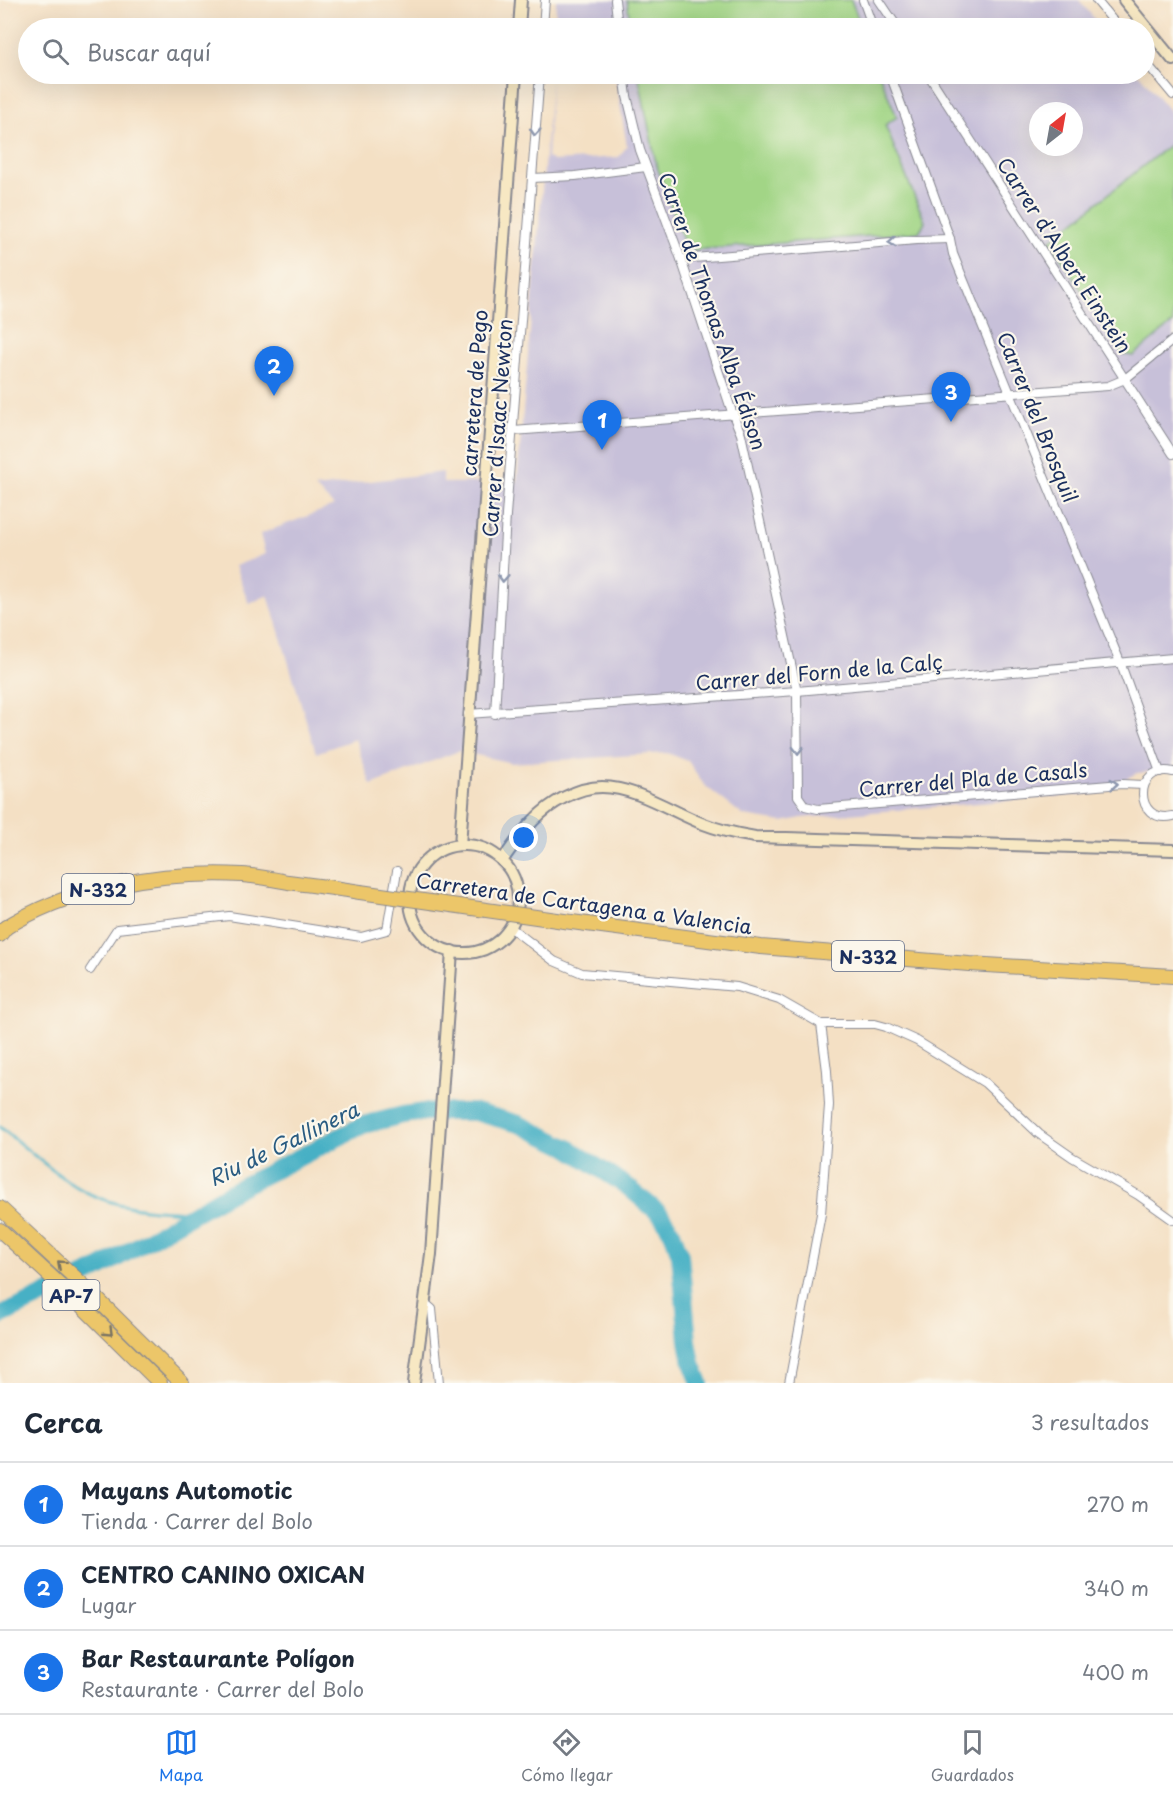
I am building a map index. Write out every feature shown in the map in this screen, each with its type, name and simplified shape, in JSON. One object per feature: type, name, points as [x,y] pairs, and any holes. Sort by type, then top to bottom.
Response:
[{"type":"highway","name":"Carretera de Cartagena a Valencia","points":[[1,930],[30,913],[102,888],[159,877],[196,874],[244,875],[761,947],[969,964],[1173,976]]},
{"type":"highway","name":"AP-7","points":[[0,1208],[149,1348],[182,1383]]},
{"type":"highway","name":"AP-7","points":[[2,1232],[160,1383]]},
{"type":"main road","points":[[520,18],[521,0]]},
{"type":"main road","points":[[1124,0],[1139,18]]},
{"type":"main road","points":[[1155,38],[1173,60]]},
{"type":"main road","name":"carretera de Pego","points":[[460,845],[515,84]]},
{"type":"main road","points":[[502,861],[525,830],[547,807],[574,793],[601,787],[631,793],[728,832],[755,837],[1173,850]]},
{"type":"main road","points":[[460,845],[475,846],[490,852],[502,861],[511,873],[518,900],[516,914],[510,927],[501,938],[486,948],[469,952],[452,951],[437,946],[425,936],[413,917],[410,894],[417,873],[431,855],[445,848],[460,845]]},
{"type":"main road","points":[[414,1383],[425,1303],[452,951]]},
{"type":"street","points":[[544,18],[545,0]]},
{"type":"street","points":[[615,0],[617,18]]},
{"type":"street","points":[[863,0],[869,18]]},
{"type":"street","points":[[879,0],[891,18]]},
{"type":"street","points":[[1096,0],[1111,18]]},
{"type":"street","points":[[1155,73],[1173,95]]},
{"type":"street","name":"Carrer d'Isaac Newton","points":[[495,714],[506,515],[539,84]]},
{"type":"street","name":"Carrer de Thomas Alba Édison","points":[[626,84],[646,167],[681,259],[741,434],[797,691],[798,796],[805,806]]},
{"type":"street","name":"Carrer del Brosquil","points":[[894,84],[950,239],[953,254],[1120,662],[1160,772]]},
{"type":"street","name":"Carrer d'Albert Einstein","points":[[934,84],[1173,454]]},
{"type":"street","points":[[532,178],[574,176],[646,167]]},
{"type":"street","points":[[681,259],[950,239]]},
{"type":"street","points":[[513,431],[1108,386],[1125,379],[1173,340]]},
{"type":"street","name":"Carrer del Forn de la Calç","points":[[468,714],[495,714],[797,691],[1173,658]]},
{"type":"street","points":[[1173,772],[1160,772],[1150,777],[1144,785],[1142,796],[1150,811],[1160,816],[1173,816]]},
{"type":"street","name":"Carrer del Pla de Casals","points":[[805,806],[818,809],[1122,783],[1144,785]]},
{"type":"street","points":[[90,970],[117,929],[149,924],[229,916],[361,937],[387,930],[397,871]]},
{"type":"street","points":[[510,927],[554,961],[582,973],[737,987],[779,1000],[821,1024],[875,1024],[917,1041],[985,1083],[1039,1134],[1057,1147],[1138,1195],[1173,1220]]},
{"type":"street","points":[[789,1383],[821,1214],[829,1105],[821,1024]]},
{"type":"street","points":[[425,1303],[432,1309],[439,1383]]},
{"type":"shaded area","points":[[556,0],[1079,0],[1094,18],[555,18]]},
{"type":"shaded area","points":[[551,84],[547,157],[553,161],[619,157],[627,146],[617,84],[1147,84],[1173,115],[1173,770],[1137,773],[1098,793],[802,818],[783,822],[744,816],[704,785],[688,761],[667,753],[512,763],[459,751],[371,785],[355,739],[316,753],[268,595],[249,604],[235,566],[265,554],[260,534],[334,506],[315,488],[443,472],[443,483],[517,482]]},
{"type":"green space","points":[[627,0],[851,0],[858,18],[630,18]]},
{"type":"green space","points":[[640,84],[883,84],[897,117],[885,125],[925,222],[919,232],[694,250],[684,243],[656,164]]},
{"type":"green space","points":[[1173,142],[1173,323],[1133,356],[1122,354],[1050,241]]},
{"type":"waterway","name":"Riu de Gallinera","points":[[0,1316],[98,1269],[231,1192],[363,1125],[425,1112],[475,1112],[519,1124],[567,1147],[628,1187],[660,1214],[672,1232],[680,1255],[688,1341],[692,1363],[700,1383]]},
{"type":"waterway","points":[[0,1127],[60,1176],[85,1192],[134,1207],[197,1212]]},
{"type":"place","name":"CENTRO CANINO OXICAN","points":[[274,396]]},
{"type":"place","name":"Bar Restaurante Polígon","points":[[951,422]]},
{"type":"place","name":"Mayans Automotic","points":[[602,450]]}]
